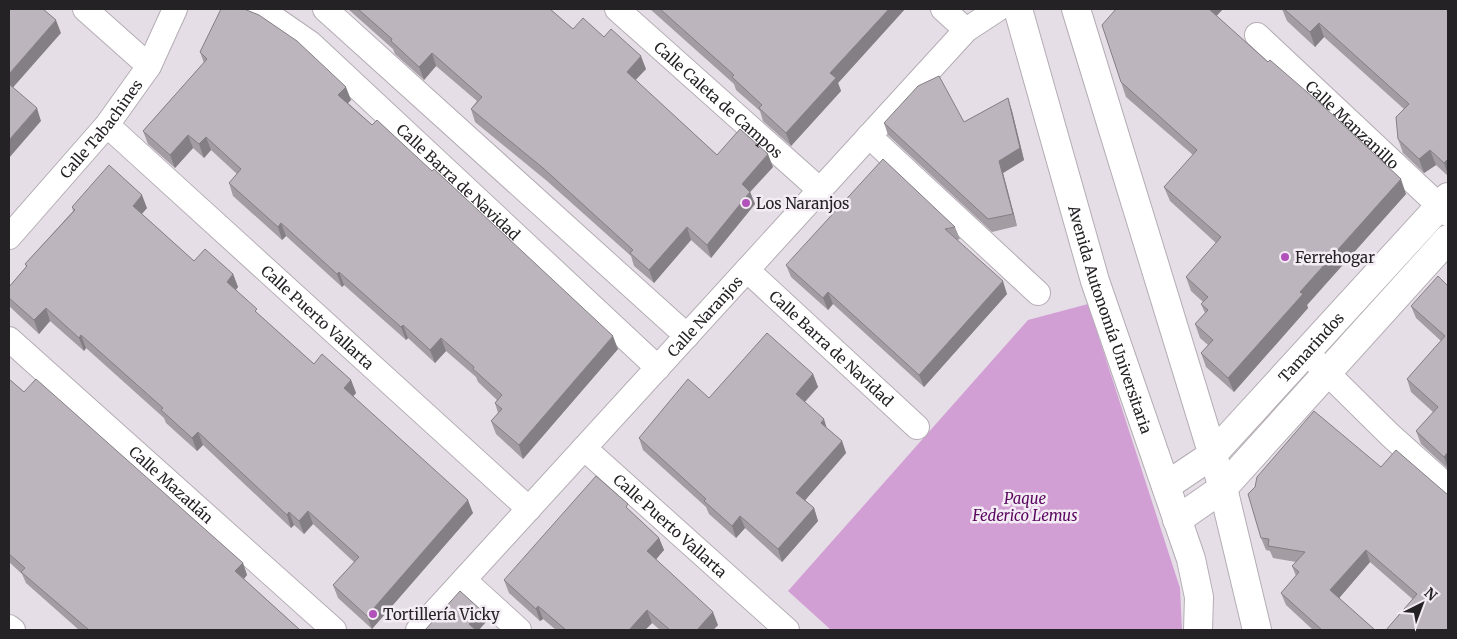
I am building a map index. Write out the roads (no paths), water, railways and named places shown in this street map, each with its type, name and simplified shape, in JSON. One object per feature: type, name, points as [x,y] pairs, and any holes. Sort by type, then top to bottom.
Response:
[{"type":"street","points":[[85,9],[149,66]]},
{"type":"street","name":"Calle Tabachines","points":[[9,237],[107,125],[149,66],[175,9]]},
{"type":"street","name":"Calle Barra de Navidad","points":[[252,9],[268,14],[310,44],[658,368]]},
{"type":"street","points":[[325,9],[687,336]]},
{"type":"street","name":"Calle Caleta de Campos","points":[[617,9],[820,190]]},
{"type":"street","points":[[943,9],[966,30]]},
{"type":"street","name":"Calle Naranjos","points":[[418,630],[966,30],[998,9]]},
{"type":"street","name":"Avenida Autonomía Universitaria","points":[[1018,9],[1095,281],[1191,559],[1199,597],[1198,630]]},
{"type":"street","points":[[1076,9],[1223,488],[1257,630]]},
{"type":"street","name":"Calle Manzanillo","points":[[1257,35],[1445,205]]},
{"type":"street","name":"Calle Puerto Vallarta","points":[[107,125],[529,509]]},
{"type":"street","points":[[869,136],[1038,293]]},
{"type":"street","name":"Tamarindos","points":[[1166,486],[1212,455],[1445,205]]},
{"type":"street","name":"Tamarindos","points":[[1177,520],[1223,488],[1448,239]]},
{"type":"street","name":"Calle Barra de Navidad","points":[[746,270],[917,427]]},
{"type":"street","name":"Calle Mazatlán","points":[[9,339],[334,630]]},
{"type":"street","points":[[1307,353],[1390,435],[1448,487]]},
{"type":"street","name":"Calle Puerto Vallarta","points":[[584,448],[787,630]]},
{"type":"street","points":[[464,580],[519,630]]},
{"type":"street","points":[[9,627],[12,630]]},
{"type":"place","name":"Los Naranjos","points":[[746,203]]},
{"type":"place","name":"Ferrehogar","points":[[1285,257]]},
{"type":"place","name":"Tortillería Vicky","points":[[373,614]]},
{"type":"park label","name":"Paque Federico Lemus","points":[[1025,506]]}]
